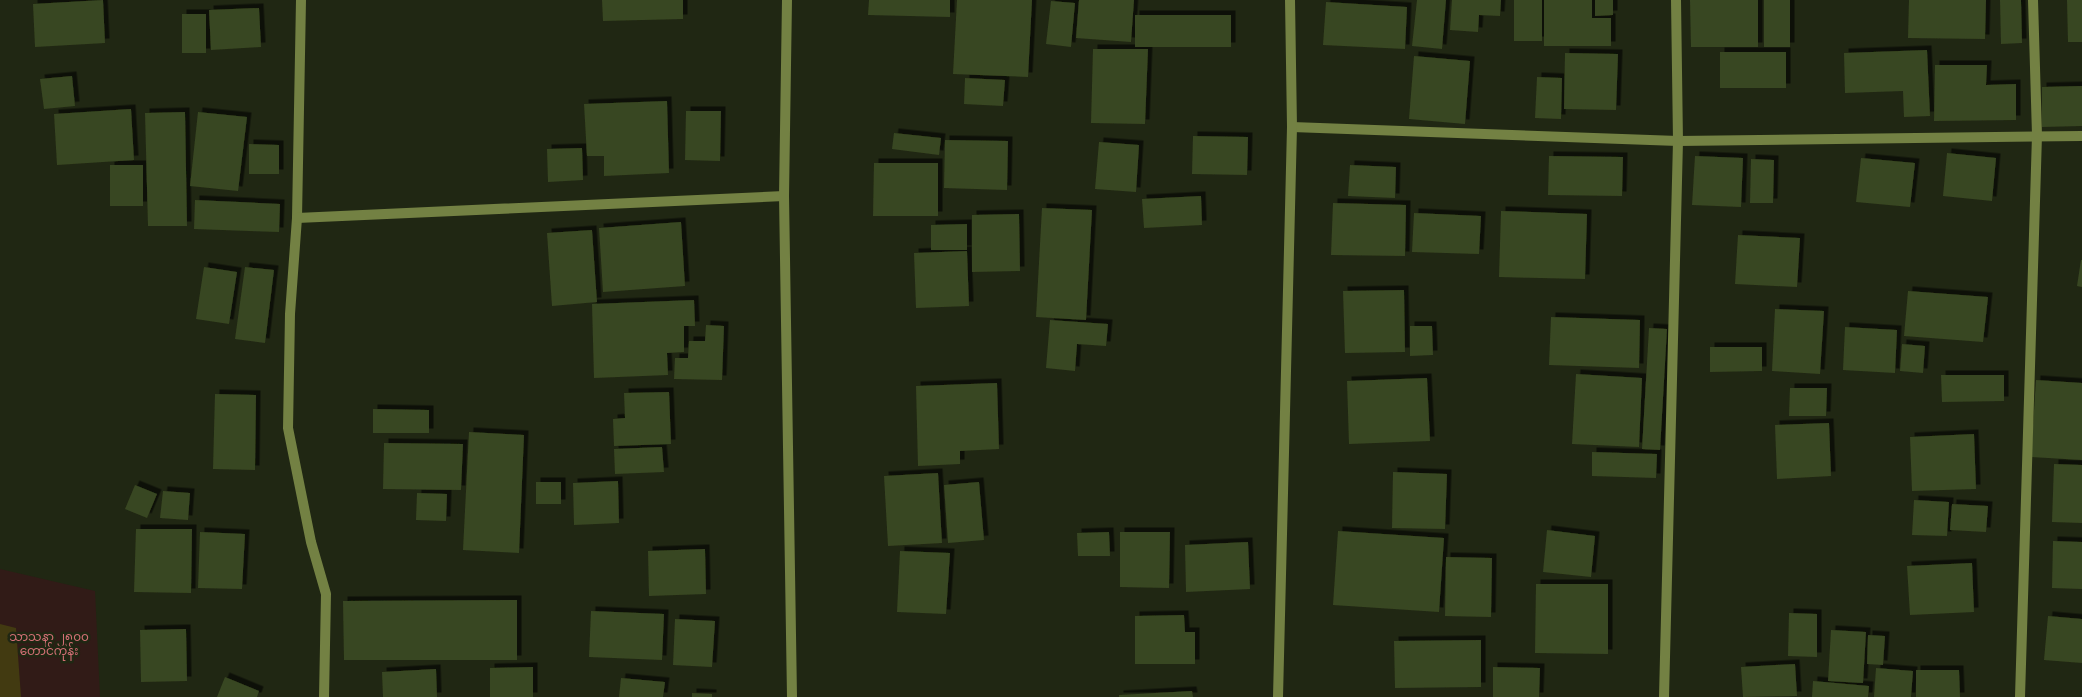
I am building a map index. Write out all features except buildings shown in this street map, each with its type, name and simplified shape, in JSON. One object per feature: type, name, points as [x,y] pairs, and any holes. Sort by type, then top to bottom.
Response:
[{"type":"street","points":[[301,0],[297,218],[290,314],[288,428],[311,542],[326,594],[324,697]]},
{"type":"street","points":[[787,0],[784,196],[792,697]]},
{"type":"street","points":[[1278,697],[1292,127],[1290,0]]},
{"type":"street","points":[[1664,697],[1678,141],[1676,0]]},
{"type":"street","points":[[2020,697],[2037,135],[2033,0]]},
{"type":"street","points":[[1292,127],[1678,141],[2037,135],[2082,136]]},
{"type":"street","points":[[297,218],[784,196]]},
{"type":"green space","name":"သာသနာ ၂၅၀၀ တောင်ကုန်း","points":[[0,569],[95,591],[100,697],[0,697]]},
{"type":"shaded area","points":[[0,624],[16,628],[21,697],[0,697]]}]
